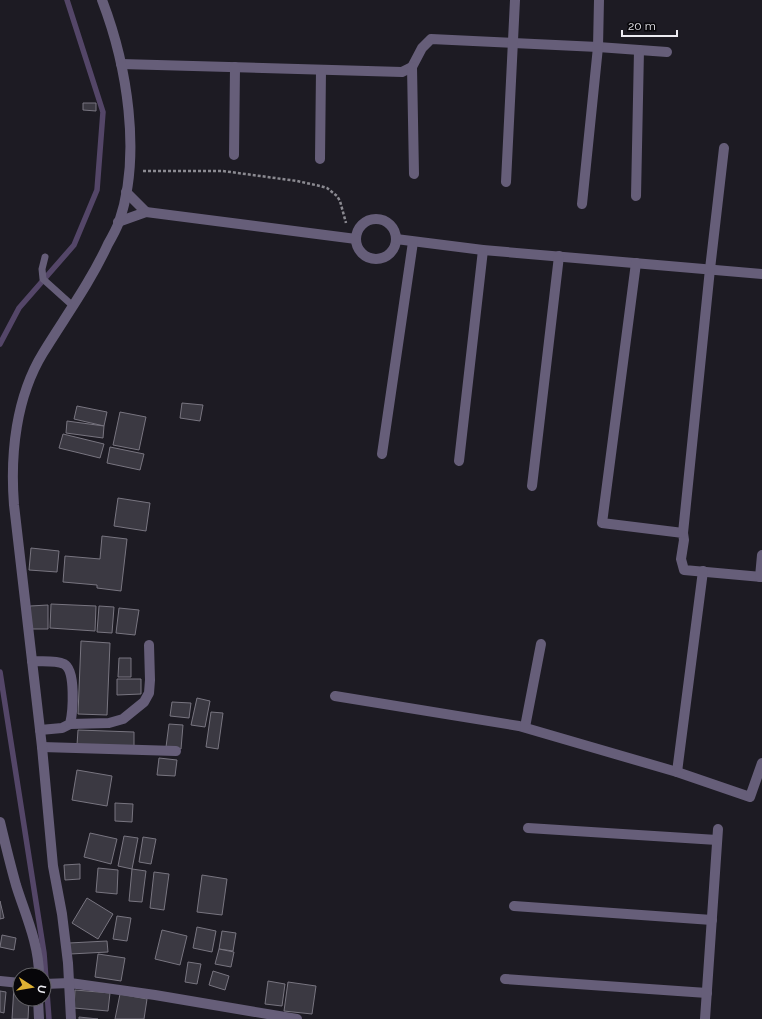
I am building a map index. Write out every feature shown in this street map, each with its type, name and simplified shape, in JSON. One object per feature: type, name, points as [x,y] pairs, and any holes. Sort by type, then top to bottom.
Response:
[{"type":"street","points":[[71,1019],[65,983],[62,914],[53,866],[42,747],[12,483],[14,439],[18,417],[32,374],[42,354],[98,267],[118,222],[126,192],[129,172],[130,142],[128,111],[121,64],[115,39],[102,0]]},
{"type":"street","points":[[506,182],[515,0]]},
{"type":"street","points":[[582,204],[598,47],[600,0]]},
{"type":"street","points":[[414,174],[412,67],[422,48],[431,39],[667,52]]},
{"type":"street","points":[[636,196],[639,50]]},
{"type":"street","points":[[121,64],[402,72],[412,67]]},
{"type":"street","points":[[234,156],[235,67]]},
{"type":"street","points":[[320,159],[321,70]]},
{"type":"street","points":[[724,148],[710,269],[681,559],[684,570],[761,577],[762,555]]},
{"type":"street","points":[[126,192],[146,212]]},
{"type":"street","points":[[118,222],[146,212],[357,237]]},
{"type":"street","points":[[380,219],[391,226],[395,232],[396,239],[391,252],[379,259],[366,256],[357,245],[357,237],[357,232],[366,221],[380,219]]},
{"type":"street","points":[[396,239],[483,250],[762,274]]},
{"type":"street","points":[[382,454],[413,242]]},
{"type":"street","points":[[459,460],[483,250]]},
{"type":"street","points":[[532,486],[559,256]]},
{"type":"street","points":[[636,263],[602,523],[683,532]]},
{"type":"street","points":[[677,772],[703,571]]},
{"type":"street","points":[[525,727],[542,644]]},
{"type":"street","points":[[40,730],[62,728],[70,724],[109,723],[123,719],[144,702],[149,693],[149,645]]},
{"type":"street","points":[[32,661],[64,664],[70,670],[72,681],[72,716],[70,724]]},
{"type":"street","points":[[335,696],[525,727],[677,772],[750,797],[762,763]]},
{"type":"street","points":[[42,747],[176,751]]},
{"type":"street","points":[[0,822],[16,885],[31,932],[38,959],[38,967]]},
{"type":"street","points":[[528,828],[717,834],[705,1019]]},
{"type":"street","points":[[514,906],[712,920]]},
{"type":"street","points":[[505,979],[707,993]]},
{"type":"street","points":[[0,981],[12,982]]},
{"type":"street","points":[[52,984],[65,983],[155,995],[297,1019]]},
{"type":"street","points":[[38,1007],[39,1019]]},
{"type":"lane","points":[[45,258],[42,269],[42,279],[74,306]]},
{"type":"path","points":[[129,172],[180,170],[223,171],[297,181],[320,186],[327,188],[337,196],[340,201],[345,220],[349,228],[357,237]]},
{"type":"building","points":[[83,103],[96,103],[96,111],[83,110]]},
{"type":"building","points":[[182,403],[203,405],[200,421],[180,418]]},
{"type":"building","points":[[77,406],[107,412],[104,426],[74,419]]},
{"type":"building","points":[[120,412],[146,417],[139,450],[113,445]]},
{"type":"building","points":[[67,421],[104,426],[103,438],[66,433]]},
{"type":"building","points":[[63,434],[104,444],[100,458],[59,448]]},
{"type":"building","points":[[110,447],[144,454],[140,470],[107,463]]},
{"type":"building","points":[[118,498],[150,503],[146,531],[114,526]]},
{"type":"building","points":[[102,536],[127,539],[121,591],[97,588],[97,585],[63,582],[65,556],[100,559]]},
{"type":"building","points":[[31,548],[59,551],[57,572],[29,570]]},
{"type":"building","points":[[51,604],[96,606],[95,631],[50,628]]},
{"type":"building","points":[[48,605],[48,629],[30,629],[30,606]]},
{"type":"building","points":[[99,606],[114,607],[112,633],[97,632]]},
{"type":"building","points":[[119,608],[139,610],[135,635],[116,633]]},
{"type":"building","points":[[81,641],[110,643],[107,715],[78,714]]},
{"type":"building","points":[[119,658],[131,658],[131,677],[118,677]]},
{"type":"building","points":[[117,679],[141,679],[141,694],[117,695]]},
{"type":"building","points":[[197,698],[210,701],[205,727],[191,725]]},
{"type":"building","points":[[172,702],[191,703],[189,718],[170,716]]},
{"type":"building","points":[[211,712],[223,713],[218,749],[206,747]]},
{"type":"building","points":[[169,724],[183,725],[181,749],[166,747]]},
{"type":"building","points":[[78,730],[134,732],[134,748],[77,745]]},
{"type":"building","points":[[159,758],[177,760],[175,776],[157,775]]},
{"type":"building","points":[[77,770],[112,776],[107,806],[72,800]]},
{"type":"building","points":[[115,803],[133,804],[132,822],[115,821]]},
{"type":"building","points":[[90,833],[117,839],[111,864],[84,857]]},
{"type":"building","points":[[124,836],[138,838],[132,869],[118,866]]},
{"type":"building","points":[[143,837],[156,839],[151,864],[139,862]]},
{"type":"building","points":[[80,864],[80,879],[65,880],[64,865]]},
{"type":"building","points":[[98,868],[118,870],[117,894],[96,892]]},
{"type":"building","points":[[132,869],[146,871],[142,902],[129,901]]},
{"type":"building","points":[[154,872],[169,874],[164,910],[150,908]]},
{"type":"building","points":[[202,875],[227,879],[222,915],[197,912]]},
{"type":"building","points":[[87,898],[113,914],[98,939],[72,923]]},
{"type":"building","points":[[0,901],[4,918],[0,919]]},
{"type":"building","points":[[117,916],[131,918],[127,941],[113,939]]},
{"type":"building","points":[[197,927],[216,931],[212,952],[193,948]]},
{"type":"building","points":[[162,930],[187,936],[180,965],[155,959]]},
{"type":"building","points":[[222,931],[236,933],[233,951],[219,949]]},
{"type":"building","points":[[2,935],[16,938],[14,950],[0,947]]},
{"type":"building","points":[[107,941],[108,952],[70,954],[69,943]]},
{"type":"building","points":[[219,949],[234,952],[231,967],[215,964]]},
{"type":"building","points":[[98,954],[125,958],[121,981],[95,977]]},
{"type":"building","points":[[188,962],[201,964],[197,984],[185,982]]},
{"type":"building","points":[[213,971],[229,976],[225,990],[209,985]]},
{"type":"building","points":[[268,981],[285,984],[282,1006],[265,1004]]},
{"type":"building","points":[[288,982],[316,986],[312,1014],[284,1011]]},
{"type":"building","points":[[75,990],[110,993],[108,1011],[74,1008]]},
{"type":"building","points":[[0,991],[6,992],[4,1013],[0,1012]]},
{"type":"building","points":[[120,994],[147,999],[144,1019],[115,1019]]},
{"type":"building","points":[[13,1007],[29,1007],[28,1019],[12,1019]]},
{"type":"building","points":[[79,1017],[98,1019],[79,1019]]},
{"type":"waterway","points":[[0,344],[19,308],[74,245],[97,190],[103,112],[67,0]]},
{"type":"waterway","points":[[0,672],[44,953],[49,1019]]}]
